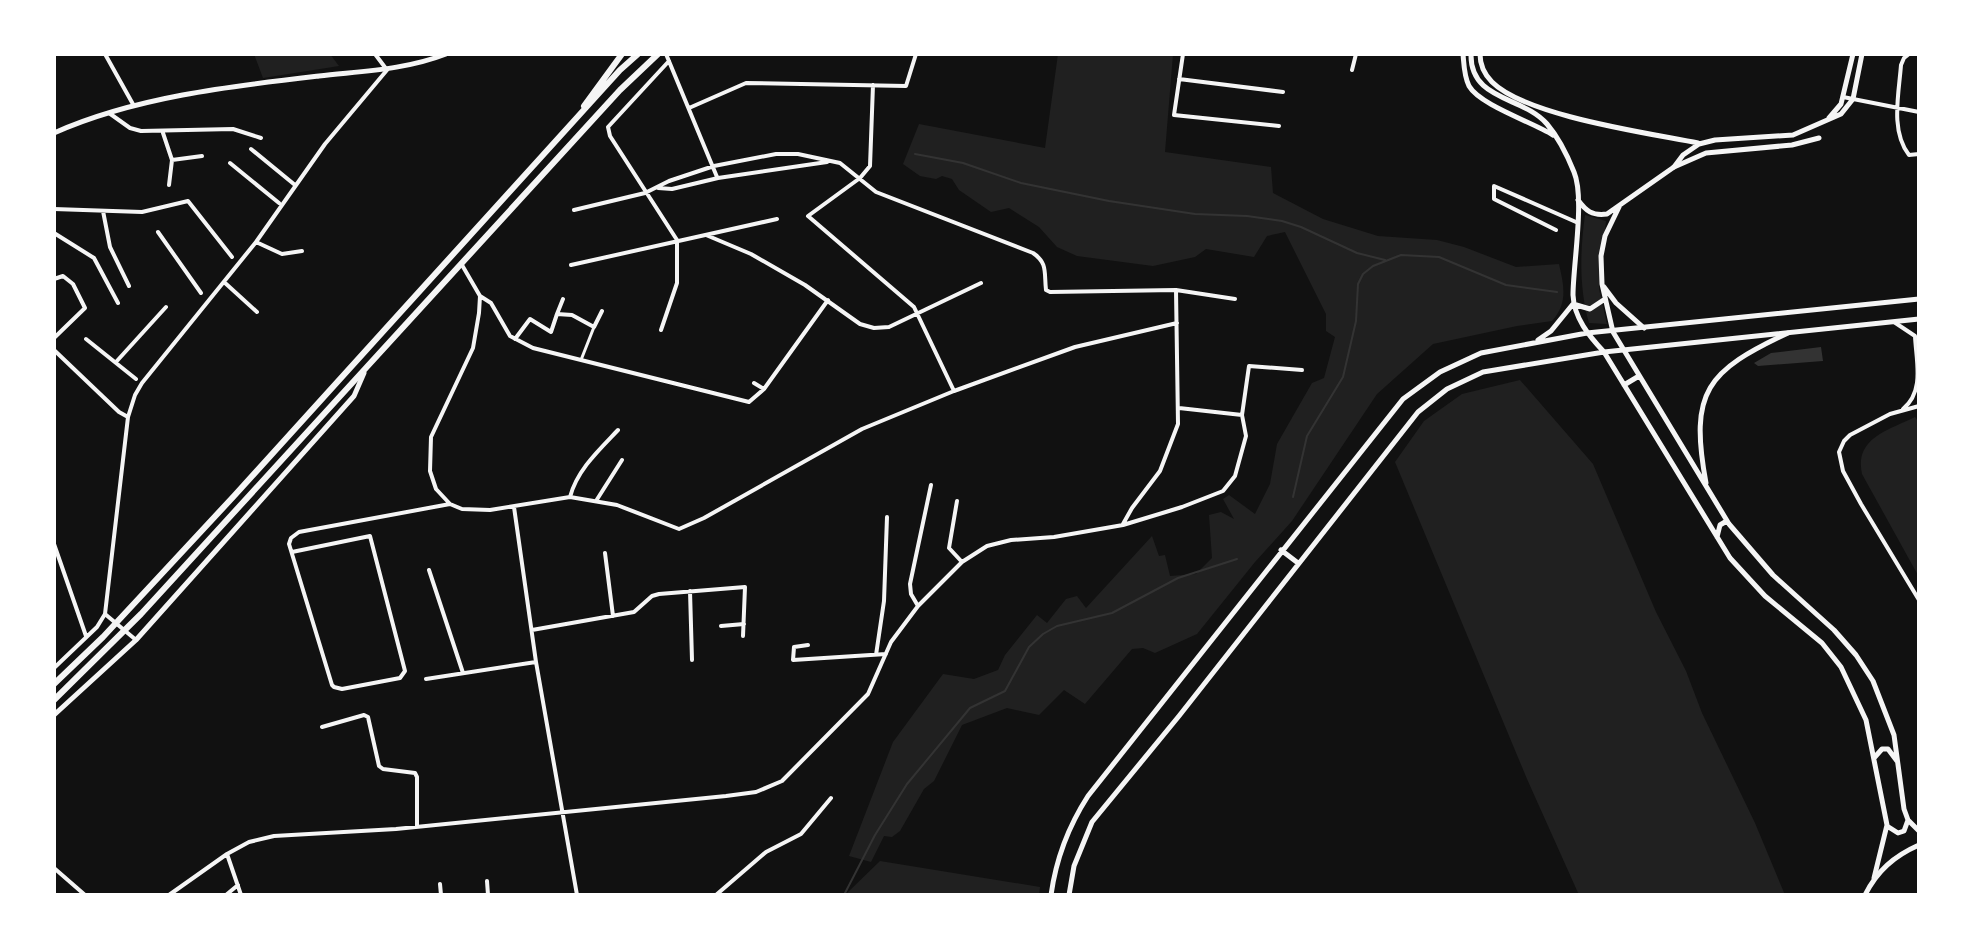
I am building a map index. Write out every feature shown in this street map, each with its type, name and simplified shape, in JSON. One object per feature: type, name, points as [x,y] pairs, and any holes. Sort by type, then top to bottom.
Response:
[{"type":"main road","points":[[569,127],[622,54]]},
{"type":"main road","points":[[54,684],[103,637],[234,496],[638,54]]},
{"type":"main road","points":[[54,700],[141,614],[620,90],[658,54]]},
{"type":"street","points":[[105,54],[134,106]]},
{"type":"street","points":[[375,54],[387,70]]},
{"type":"street","points":[[54,133],[134,106],[265,83],[387,70],[446,54]]},
{"type":"street","points":[[666,54],[718,178]]},
{"type":"street","points":[[689,108],[746,83],[901,86],[909,82],[916,54]]},
{"type":"street","points":[[1183,54],[1174,115],[1279,126]]},
{"type":"street","points":[[1352,70],[1356,54]]},
{"type":"street","points":[[1463,54],[1467,81],[1479,97],[1554,136]]},
{"type":"street","points":[[1471,54],[1473,75],[1485,88],[1546,122],[1576,175],[1573,304],[1587,333],[1604,352],[1730,558],[1765,596],[1822,643],[1841,667],[1866,720],[1887,825],[1874,878],[1865,895]]},
{"type":"street","points":[[1480,54],[1482,69],[1491,81],[1540,109],[1699,144]]},
{"type":"street","points":[[1825,121],[1836,111],[1843,97],[1853,54]]},
{"type":"street","points":[[1674,167],[1683,155],[1699,144],[1715,140],[1793,135],[1841,114],[1853,99],[1862,54]]},
{"type":"street","points":[[1909,54],[1901,65],[1897,123],[1904,149],[1909,155],[1919,154]]},
{"type":"street","points":[[661,330],[677,283],[677,240],[610,136],[608,127],[669,61]]},
{"type":"street","points":[[54,668],[108,616],[128,417],[135,395],[283,207],[325,144],[387,70]]},
{"type":"street","points":[[1179,79],[1283,92]]},
{"type":"street","points":[[873,85],[872,162],[860,178],[808,216],[918,313],[954,391]]},
{"type":"street","points":[[1843,97],[1919,112]]},
{"type":"street","points":[[109,113],[130,128],[163,132],[233,129],[261,138]]},
{"type":"street","points":[[163,132],[172,160],[169,185]]},
{"type":"street","points":[[1577,199],[1585,210],[1595,216],[1607,214],[1674,167],[1706,153],[1792,145],[1819,138]]},
{"type":"street","points":[[251,149],[295,185]]},
{"type":"street","points":[[574,210],[645,193],[669,181],[714,166],[776,154],[798,154],[845,165],[876,192],[1033,253],[1042,259],[1046,270],[1046,290],[1050,292],[1176,290],[1235,299]]},
{"type":"street","points":[[172,160],[202,156]]},
{"type":"street","points":[[658,188],[672,189],[718,178],[833,161]]},
{"type":"street","points":[[230,163],[279,203]]},
{"type":"street","points":[[1556,230],[1494,199],[1494,186],[1576,222]]},
{"type":"street","points":[[54,209],[142,212],[188,201],[232,257]]},
{"type":"street","points":[[1619,207],[1603,246],[1602,284],[1613,332],[1729,524],[1773,575],[1834,630],[1873,681],[1894,735],[1908,820],[1904,831],[1898,833],[1887,825]]},
{"type":"street","points":[[103,211],[110,247],[129,286]]},
{"type":"street","points":[[571,265],[777,219]]},
{"type":"street","points":[[158,232],[201,293]]},
{"type":"street","points":[[54,233],[94,258],[118,303]]},
{"type":"street","points":[[706,235],[751,254],[828,300],[860,324],[874,328],[889,327],[981,283]]},
{"type":"street","points":[[256,242],[282,254],[302,251]]},
{"type":"street","points":[[462,265],[480,296],[491,303],[510,336],[533,348],[742,402],[755,399],[764,389],[828,300]]},
{"type":"street","points":[[54,279],[68,278],[85,308],[54,338]]},
{"type":"street","points":[[224,282],[257,312]]},
{"type":"street","points":[[1602,284],[1616,303],[1645,329]]},
{"type":"street","points":[[1123,525],[1160,471],[1175,435],[1179,408],[1176,290]]},
{"type":"street","points":[[450,504],[436,489],[430,471],[431,437],[473,348],[480,296]]},
{"type":"street","points":[[515,339],[530,319],[551,332],[563,299]]},
{"type":"street","points":[[1573,304],[1590,309],[1605,299]]},
{"type":"street","points":[[1051,895],[1067,834],[1088,796],[1403,399],[1440,372],[1481,353],[1587,333],[1919,299]]},
{"type":"street","points":[[1534,342],[1551,331],[1573,304]]},
{"type":"street","points":[[116,362],[166,307]]},
{"type":"street","points":[[581,360],[602,311]]},
{"type":"street","points":[[557,314],[572,315],[594,327]]},
{"type":"street","points":[[1069,895],[1074,866],[1092,822],[1418,412],[1447,389],[1483,372],[1622,349],[1919,319]]},
{"type":"street","points":[[1894,322],[1915,336],[1917,389],[1901,410],[1850,435],[1839,452],[1843,471],[1919,600]]},
{"type":"street","points":[[292,552],[370,536],[404,675],[342,689],[334,687],[292,552],[291,538],[299,532],[450,504],[473,510],[514,507],[570,497],[631,510],[679,529],[862,429],[954,391],[1075,347],[1177,323]]},
{"type":"street","points":[[1706,488],[1699,436],[1706,396],[1720,375],[1742,356],[1789,332]]},
{"type":"street","points":[[86,339],[136,379]]},
{"type":"street","points":[[54,350],[128,417]]},
{"type":"street","points":[[169,895],[227,854],[249,842],[274,836],[417,827],[756,792],[782,781],[868,694],[891,642],[918,606],[962,562],[987,546],[1123,525],[1223,491],[1235,476],[1246,436],[1242,415],[1249,366],[1302,370]]},
{"type":"street","points":[[54,715],[134,638],[354,396],[366,367]]},
{"type":"street","points":[[1624,385],[1639,376]]},
{"type":"street","points":[[754,383],[764,389]]},
{"type":"street","points":[[1901,410],[1919,406]]},
{"type":"street","points":[[1179,408],[1242,415]]},
{"type":"street","points":[[570,497],[588,461],[618,430]]},
{"type":"street","points":[[596,501],[622,460]]},
{"type":"street","points":[[918,606],[911,594],[910,584],[931,485]]},
{"type":"street","points":[[957,501],[949,548],[962,562]]},
{"type":"street","points":[[514,507],[536,662],[577,895]]},
{"type":"street","points":[[876,655],[884,601],[887,517]]},
{"type":"street","points":[[1717,537],[1720,525],[1725,522],[1729,524]]},
{"type":"street","points":[[54,544],[87,637]]},
{"type":"street","points":[[1281,550],[1298,563]]},
{"type":"street","points":[[605,553],[613,616]]},
{"type":"street","points":[[429,570],[463,673]]},
{"type":"street","points":[[532,630],[634,612],[652,596],[659,594],[745,587],[743,636]]},
{"type":"street","points":[[690,591],[692,660]]},
{"type":"street","points":[[108,616],[134,638]]},
{"type":"street","points":[[721,626],[744,624]]},
{"type":"street","points":[[808,645],[794,647],[793,660],[886,654]]},
{"type":"street","points":[[426,679],[536,662]]},
{"type":"street","points":[[322,727],[364,715],[368,717],[379,766],[415,773],[417,777],[417,827]]},
{"type":"street","points":[[1874,758],[1882,749],[1888,749],[1898,762]]},
{"type":"street","points":[[716,895],[766,852],[801,834],[831,798]]},
{"type":"street","points":[[1908,820],[1919,831]]},
{"type":"street","points":[[1874,878],[1889,863],[1919,845]]},
{"type":"street","points":[[227,854],[241,895]]},
{"type":"street","points":[[54,868],[85,895]]},
{"type":"street","points":[[487,881],[488,895]]},
{"type":"street","points":[[440,884],[441,895]]},
{"type":"street","points":[[226,895],[238,885]]},
{"type":"shaded area","points":[[254,54],[330,54],[339,66],[263,78]]},
{"type":"shaded area","points":[[1058,54],[1173,54],[1165,152],[1271,167],[1273,193],[1323,219],[1378,236],[1437,240],[1516,267],[1559,264],[1563,301],[1552,321],[1433,344],[1377,394],[1292,521],[1197,634],[1155,653],[1143,648],[1132,649],[1085,704],[1064,690],[1039,715],[1007,708],[962,725],[934,781],[924,789],[900,831],[892,837],[884,836],[871,862],[849,856],[893,742],[943,674],[974,679],[998,670],[1005,655],[1037,615],[1047,623],[1066,599],[1077,596],[1086,608],[1152,536],[1159,556],[1165,555],[1170,576],[1196,574],[1212,558],[1209,515],[1221,512],[1234,519],[1223,499],[1229,495],[1255,514],[1270,484],[1277,444],[1312,383],[1324,378],[1335,337],[1326,331],[1326,314],[1285,232],[1267,236],[1254,257],[1206,249],[1195,257],[1153,266],[1077,256],[1057,247],[1039,227],[1009,208],[991,212],[959,190],[952,179],[920,176],[903,164],[919,124],[1045,148]]},
{"type":"shaded area","points":[[1585,215],[1606,221],[1599,289],[1607,324],[1589,323],[1583,296],[1581,269]]},
{"type":"shaded area","points":[[1821,347],[1823,361],[1758,366],[1754,363],[1771,353]]},
{"type":"shaded area","points":[[1520,380],[1593,464],[1656,612],[1686,671],[1785,895],[1579,895],[1527,779],[1395,462],[1424,421],[1462,394]]},
{"type":"shaded area","points":[[1915,417],[1919,422],[1919,577],[1862,474],[1861,462],[1863,452],[1876,437]]},
{"type":"shaded area","points":[[880,861],[1040,887],[1039,895],[845,895]]},
{"type":"waterway","points":[[915,154],[963,163],[1021,183],[1109,201],[1195,214],[1282,221],[1357,253],[1385,260]]},
{"type":"waterway","points":[[1293,497],[1307,436],[1343,377],[1356,321],[1358,284],[1363,274],[1373,266],[1401,255],[1439,257],[1506,285],[1557,292]]},
{"type":"waterway","points":[[844,895],[875,835],[907,784],[970,708],[1005,691],[1029,647],[1043,634],[1057,626],[1112,613],[1178,578],[1237,559]]}]
